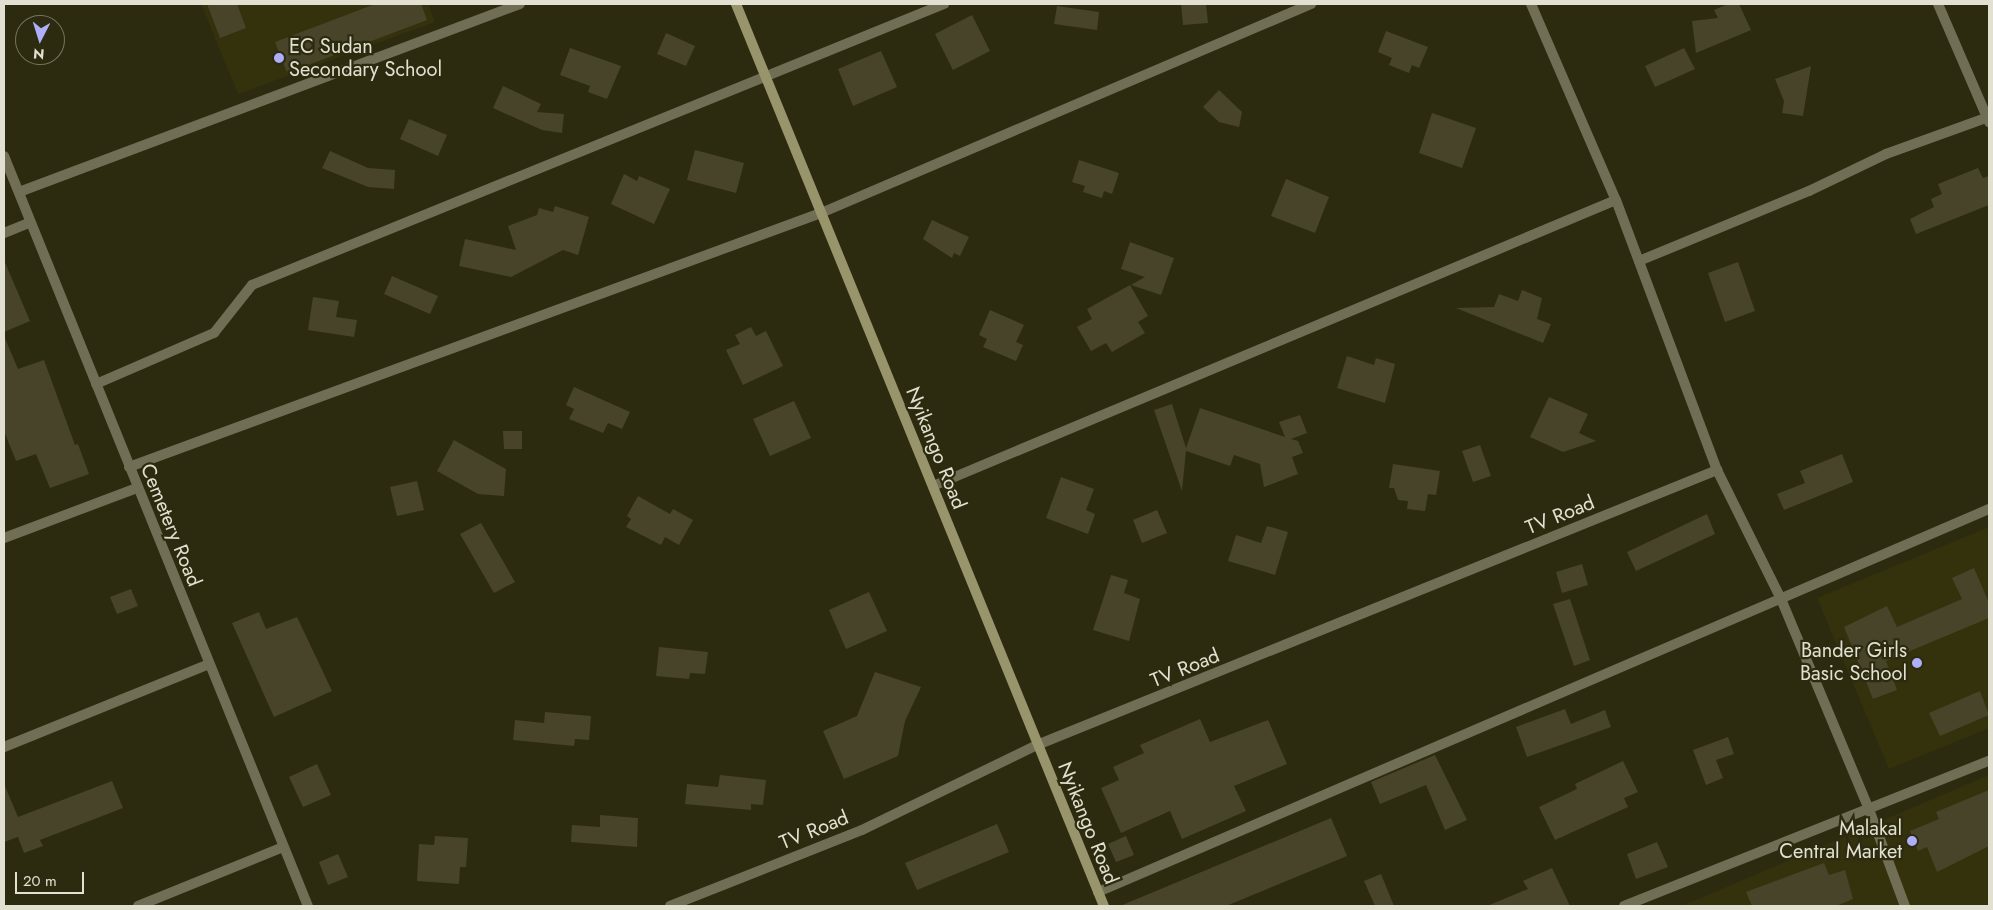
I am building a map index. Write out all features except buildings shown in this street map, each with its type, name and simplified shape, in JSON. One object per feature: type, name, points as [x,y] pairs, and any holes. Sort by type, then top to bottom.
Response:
[{"type":"street","points":[[19,192],[520,4]]},
{"type":"street","name":"Nyikango Road","points":[[736,4],[1104,906]]},
{"type":"street","points":[[96,384],[214,333],[252,285],[944,4]]},
{"type":"street","points":[[129,467],[821,213],[1311,4]]},
{"type":"street","points":[[1531,4],[1616,200],[1717,470],[1781,599],[1870,812],[1905,906]]},
{"type":"street","points":[[1639,261],[1809,192],[1886,154],[1989,119],[1938,4]]},
{"type":"street","name":"Cemetery Road","points":[[4,156],[29,223],[308,906]]},
{"type":"street","points":[[932,486],[1616,200]]},
{"type":"street","points":[[4,233],[29,223]]},
{"type":"street","name":"TV Road","points":[[670,906],[862,830],[1037,745],[1717,470]]},
{"type":"street","points":[[4,538],[137,488]]},
{"type":"street","points":[[1098,892],[1989,508]]},
{"type":"street","points":[[4,747],[209,664]]},
{"type":"street","points":[[1624,906],[1870,812],[1989,761]]},
{"type":"street","points":[[138,906],[284,847]]},
{"type":"shaded area","name":"EC Sudan Secondary School","points":[[201,4],[428,4],[435,22],[238,94]]},
{"type":"shaded area","name":"Bander Girls Basic School","points":[[1989,527],[1989,728],[1889,769],[1817,598]]},
{"type":"shaded area","name":"Malakal Central Market","points":[[1989,775],[1989,906],[1682,906]]},
{"type":"place","name":"EC Sudan Secondary School","points":[[279,58]]},
{"type":"place","name":"Bander Girls Basic School","points":[[1917,663]]},
{"type":"place","name":"Malakal Central Market","points":[[1912,841]]}]
